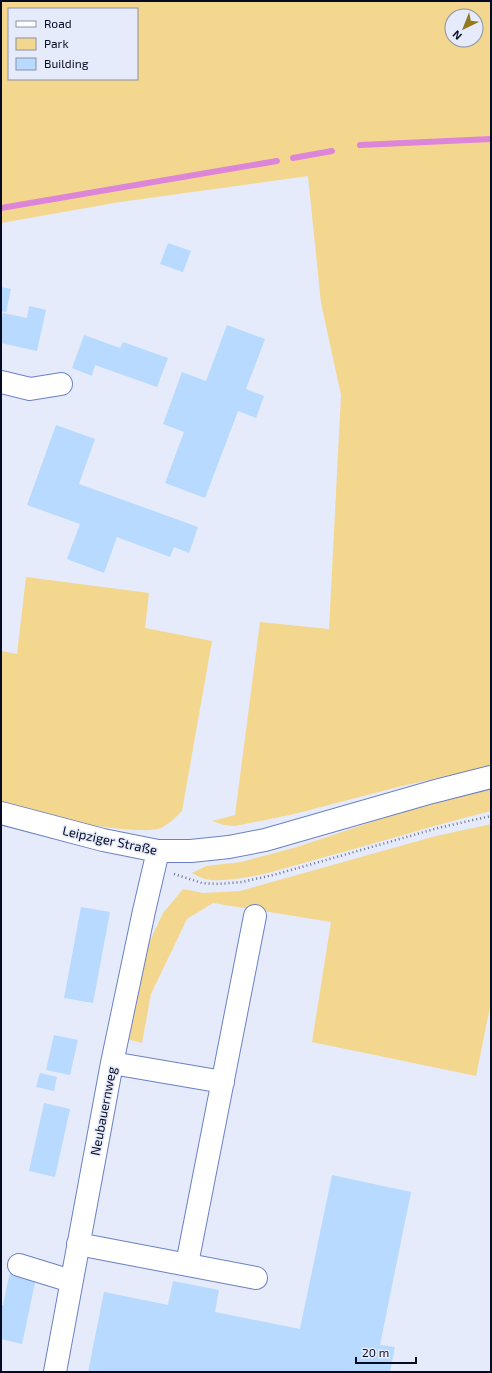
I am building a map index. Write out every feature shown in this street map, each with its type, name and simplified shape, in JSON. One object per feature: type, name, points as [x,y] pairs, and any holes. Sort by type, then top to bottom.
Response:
[{"type":"street","points":[[1,382],[30,389],[62,384]]},
{"type":"street","name":"Leipziger Straße","points":[[1,814],[103,840],[157,860],[191,851],[228,847],[265,840],[432,792],[491,777]]},
{"type":"street","name":"Neubauernweg","points":[[55,1372],[112,1063],[144,911],[157,860]]},
{"type":"street","points":[[187,1264],[255,916]]},
{"type":"street","points":[[112,1063],[223,1082]]},
{"type":"street","points":[[78,1244],[256,1278]]},
{"type":"street","points":[[19,1265],[71,1281]]},
{"type":"path","points":[[157,860],[202,883],[219,884],[242,882],[277,874],[438,828],[491,816]]},
{"type":"green space","points":[[1,1],[491,1],[491,766],[402,786],[290,815],[235,826],[224,825],[212,821],[235,815],[260,622],[329,629],[341,395],[321,303],[308,176],[120,202],[1,223]]},
{"type":"green space","points":[[26,577],[149,593],[145,628],[212,641],[182,811],[161,828],[152,830],[136,830],[102,827],[1,803],[1,651],[17,654]]},
{"type":"green space","points":[[491,788],[491,811],[259,875],[234,879],[209,880],[192,873],[206,866],[241,862],[297,847],[404,811]]},
{"type":"green space","points":[[491,824],[491,1002],[476,1076],[312,1042],[331,922],[213,903],[187,919],[151,994],[142,1043],[127,1039],[148,945],[163,913],[183,889],[203,893],[240,891],[436,836]]},
{"type":"building","points":[[168,243],[191,251],[183,272],[160,264]]},
{"type":"building","points":[[1,287],[11,289],[6,312],[1,311]]},
{"type":"building","points":[[29,306],[46,310],[37,351],[1,343],[1,320],[3,313],[27,318]]},
{"type":"building","points":[[227,325],[265,339],[246,389],[264,396],[256,418],[238,411],[205,498],[165,483],[184,432],[163,424],[182,372],[206,381]]},
{"type":"building","points":[[84,335],[120,348],[123,342],[168,358],[157,387],[95,365],[92,376],[72,368]]},
{"type":"building","points":[[56,425],[95,439],[79,484],[198,527],[189,553],[174,547],[170,557],[117,537],[104,573],[67,559],[80,524],[27,505]]},
{"type":"building","points":[[81,907],[110,912],[93,1003],[64,998]]},
{"type":"building","points":[[54,1035],[78,1040],[70,1075],[46,1070]]},
{"type":"building","points":[[40,1073],[57,1077],[54,1091],[36,1087]]},
{"type":"building","points":[[44,1103],[70,1109],[55,1177],[29,1171]]},
{"type":"building","points":[[332,1175],[411,1192],[380,1345],[395,1347],[390,1372],[88,1372],[104,1292],[168,1305],[173,1281],[219,1290],[215,1312],[300,1329]]},
{"type":"building","points":[[10,1272],[36,1278],[22,1344],[1,1339],[1,1305],[3,1305]]},
{"type":"waterway","points":[[360,145],[491,139]]},
{"type":"waterway","points":[[293,158],[332,151]]},
{"type":"waterway","points":[[1,208],[277,161]]}]
